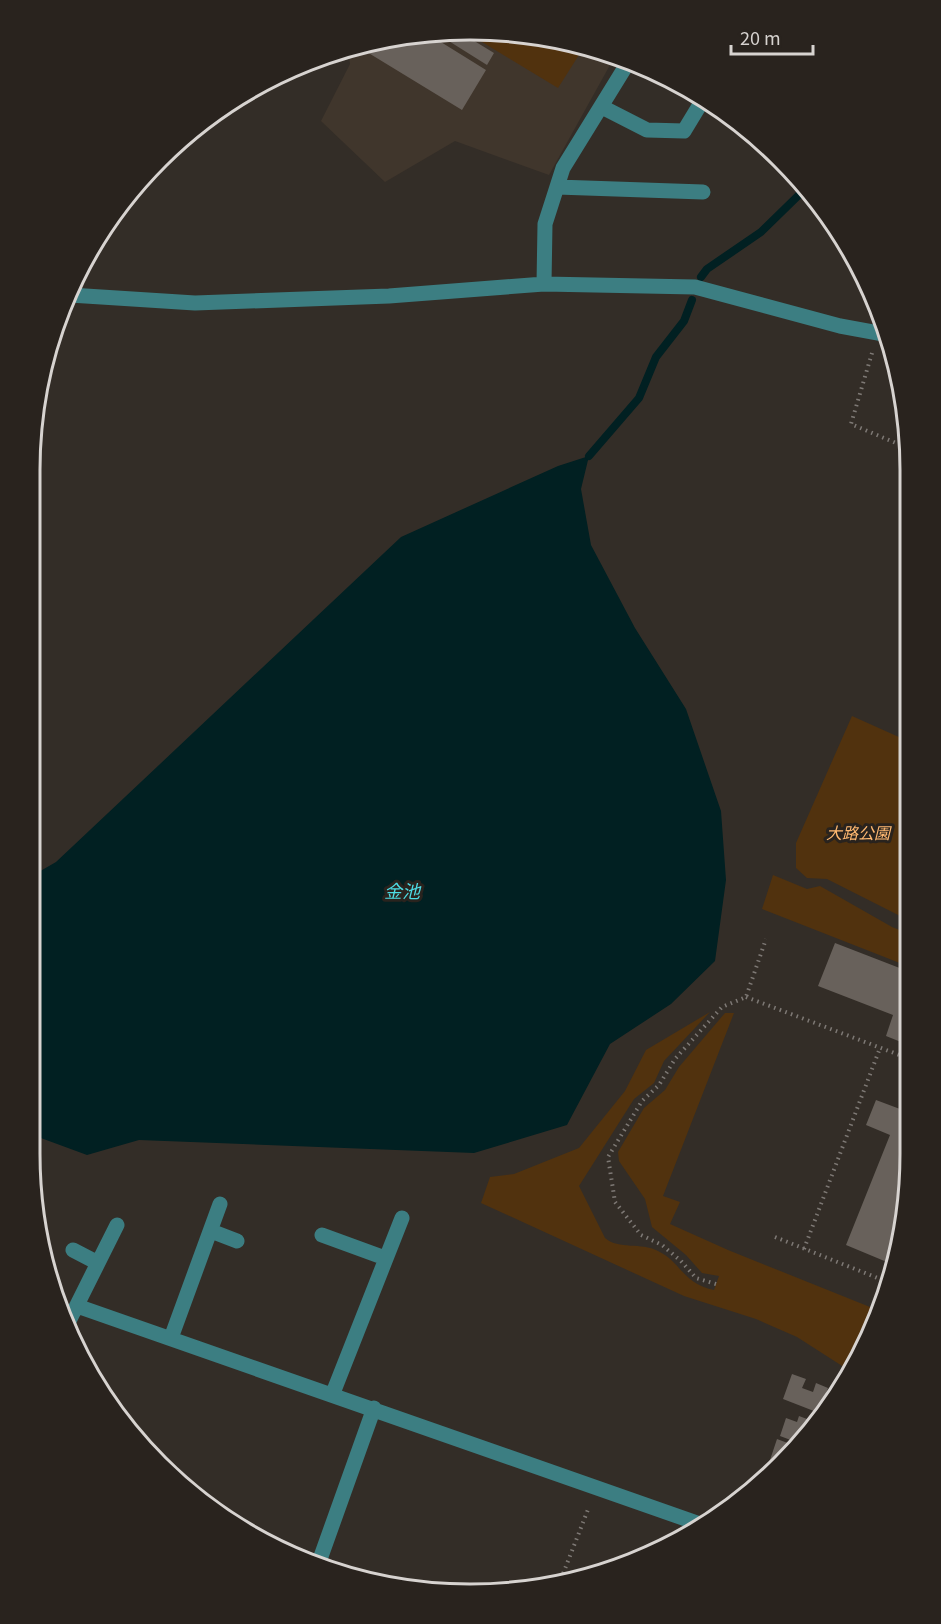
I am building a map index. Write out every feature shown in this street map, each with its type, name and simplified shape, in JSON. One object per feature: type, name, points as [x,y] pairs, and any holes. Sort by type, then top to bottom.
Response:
[{"type":"street","points":[[544,284],[545,224],[563,168],[624,69]]},
{"type":"street","points":[[602,107],[647,130],[684,131],[699,106]]},
{"type":"street","points":[[557,187],[703,192]]},
{"type":"street","points":[[78,296],[195,303],[389,296],[544,284],[695,287],[879,334]]},
{"type":"street","points":[[171,1338],[220,1204]]},
{"type":"street","points":[[333,1394],[384,1258],[402,1218]]},
{"type":"street","points":[[72,1315],[117,1225]]},
{"type":"street","points":[[211,1231],[237,1241]]},
{"type":"street","points":[[322,1235],[384,1258]]},
{"type":"street","points":[[74,1250],[98,1263]]},
{"type":"street","points":[[77,1306],[693,1521]]},
{"type":"street","points":[[321,1557],[374,1408]]},
{"type":"path","points":[[881,341],[851,424],[900,445]]},
{"type":"path","points":[[746,997],[766,939]]},
{"type":"path","points":[[716,1284],[696,1278],[662,1245],[641,1235],[615,1202],[608,1157],[642,1101],[659,1085],[675,1059],[722,1007],[746,997],[900,1055]]},
{"type":"path","points":[[804,1249],[880,1048]]},
{"type":"path","points":[[775,1237],[882,1280]]},
{"type":"path","points":[[563,1573],[597,1487]]},
{"type":"shaded area","points":[[470,40],[527,44],[582,55],[611,64],[549,175],[455,141],[385,182],[321,121],[350,64],[349,58],[387,49],[414,44]]},
{"type":"green space","points":[[479,40],[527,44],[579,54],[558,88]]},
{"type":"green space","name":"大路公園","points":[[852,716],[900,738],[900,916],[827,879],[807,878],[796,868],[796,843]]},
{"type":"green space","points":[[773,875],[807,889],[820,886],[900,930],[900,963],[762,909]]},
{"type":"green space","points":[[710,1012],[664,1061],[654,1083],[634,1099],[579,1186],[605,1238],[617,1244],[658,1251],[695,1282],[714,1290],[719,1276],[702,1273],[686,1255],[652,1227],[645,1199],[619,1161],[618,1152],[644,1108],[665,1090],[679,1067],[725,1013],[734,1013],[663,1196],[680,1202],[670,1224],[872,1308],[844,1367],[797,1337],[756,1319],[684,1296],[481,1203],[490,1177],[514,1174],[579,1148],[625,1091],[646,1050]]},
{"type":"water","name":"金池","points":[[589,456],[581,489],[591,545],[635,628],[686,709],[721,811],[726,880],[715,961],[671,1004],[610,1044],[567,1125],[474,1153],[139,1140],[87,1155],[40,1138],[40,871],[56,862],[401,537],[558,466]]},
{"type":"building","points":[[473,40],[494,53],[487,65],[448,41]]},
{"type":"building","points":[[440,41],[486,70],[462,110],[368,53]]},
{"type":"building","points":[[835,943],[900,968],[900,1042],[886,1036],[893,1015],[818,986]]},
{"type":"building","points":[[876,1100],[900,1109],[900,1182],[887,1262],[846,1245],[890,1135],[866,1125]]},
{"type":"building","points":[[792,1374],[806,1379],[802,1388],[813,1392],[816,1383],[828,1388],[815,1411],[783,1399]]},
{"type":"building","points":[[799,1416],[808,1419],[791,1440],[780,1436],[786,1418],[797,1422]]},
{"type":"building","points":[[777,1439],[788,1443],[775,1458],[769,1463]]},
{"type":"waterway","points":[[701,277],[707,269],[761,232],[800,194]]},
{"type":"waterway","points":[[589,456],[639,398],[656,357],[684,321],[692,300]]}]
